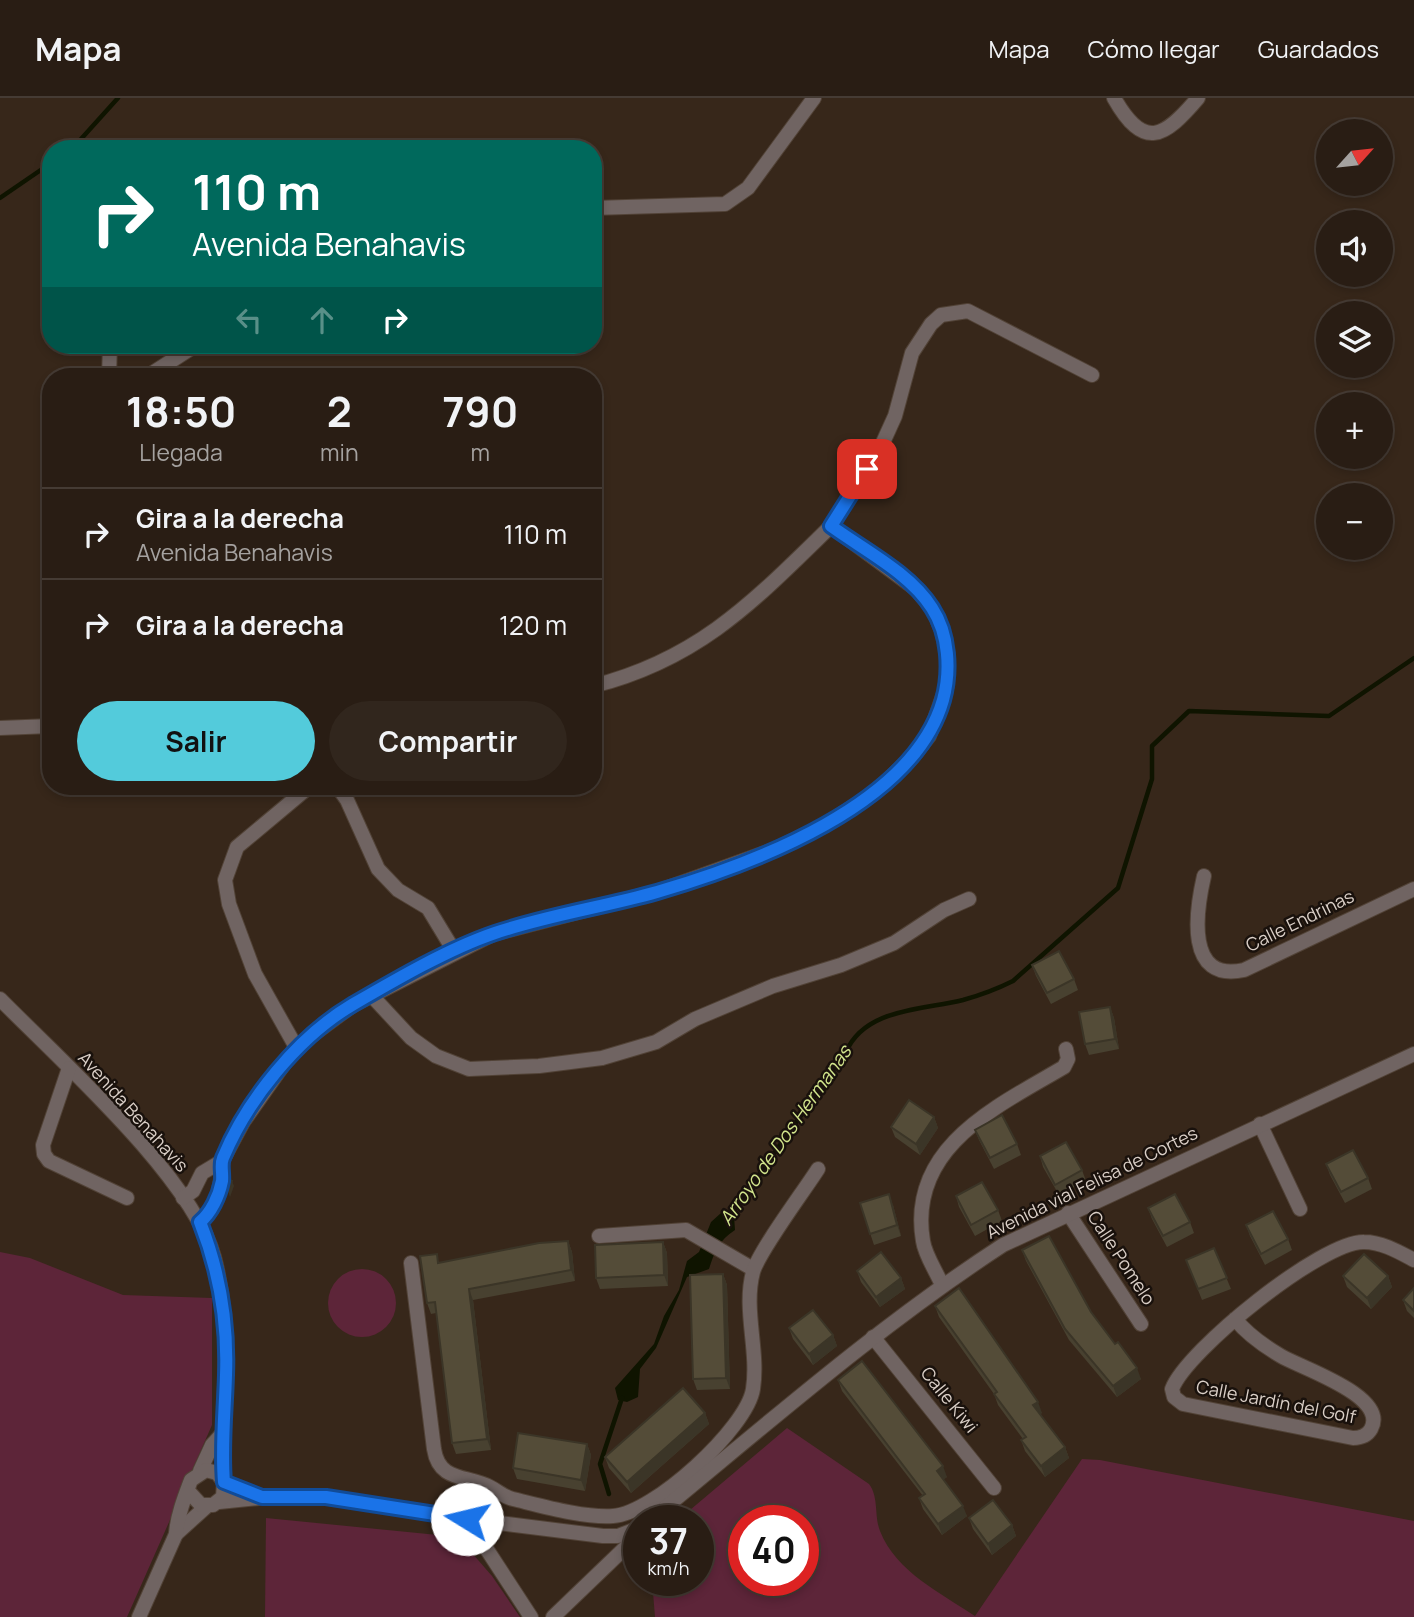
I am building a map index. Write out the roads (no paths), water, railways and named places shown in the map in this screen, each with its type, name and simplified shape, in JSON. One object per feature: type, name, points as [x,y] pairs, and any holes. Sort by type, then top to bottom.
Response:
[{"type":"street","points":[[602,208],[725,204],[735,200],[748,188],[814,98]]},
{"type":"street","points":[[1114,98],[1130,125],[1150,133],[1170,128],[1198,98]]},
{"type":"street","points":[[602,683],[629,677],[702,641],[727,624],[831,526],[880,449],[895,416],[912,353],[931,324],[941,315],[968,311],[1092,375]]},
{"type":"street","points":[[160,368],[182,354]]},
{"type":"street","points":[[200,1222],[209,1215],[222,1181],[222,1161],[243,1122],[296,1047],[334,1017],[454,951],[493,934],[659,891],[776,849],[825,825],[862,801],[913,756],[929,736],[947,685],[948,656],[942,631],[933,609],[916,589],[831,526]]},
{"type":"street","points":[[0,728],[42,726]]},
{"type":"street","points":[[296,1047],[256,974],[229,904],[225,880],[237,847],[299,795]]},
{"type":"street","points":[[342,795],[387,881],[428,908],[454,951]]},
{"type":"street","name":"Calle Endrinas","points":[[1204,876],[1199,898],[1198,938],[1208,962],[1227,972],[1244,970],[1414,889]]},
{"type":"street","points":[[372,996],[411,1038],[436,1056],[469,1069],[539,1066],[602,1058],[656,1042],[695,1019],[773,986],[841,965],[894,943],[944,910],[969,899]]},
{"type":"street","name":"Avenida Benahavis","points":[[0,999],[69,1068],[148,1154],[200,1222],[214,1256],[220,1297],[226,1372],[223,1482]]},
{"type":"street","points":[[942,1284],[923,1244],[921,1226],[922,1205],[936,1164],[968,1126],[1064,1067],[1068,1059],[1066,1049]]},
{"type":"street","name":"Avenida vial Felisa de Cortes","points":[[668,1505],[873,1337],[942,1284],[1003,1245],[1414,1054]]},
{"type":"street","points":[[69,1068],[43,1145],[44,1154],[49,1161],[127,1198]]},
{"type":"street","points":[[1260,1124],[1300,1209]]},
{"type":"street","points":[[183,1198],[193,1191],[202,1174],[222,1161]]},
{"type":"street","points":[[411,1263],[435,1458],[444,1472],[468,1487],[489,1486],[508,1498],[612,1516],[632,1512],[650,1503],[723,1442],[743,1417],[753,1389],[750,1296],[754,1269],[818,1169]]},
{"type":"street","name":"Calle Pomelo","points":[[1069,1213],[1141,1324]]},
{"type":"street","points":[[599,1236],[685,1230],[701,1236],[754,1269]]},
{"type":"street","name":"Calle Jardín del Golf","points":[[1235,1319],[1254,1339],[1280,1356],[1354,1392],[1370,1409],[1374,1418],[1367,1434],[1353,1438],[1176,1400],[1173,1385],[1235,1319],[1301,1270],[1349,1244],[1378,1244],[1414,1260]]},
{"type":"street","name":"Calle Kiwi","points":[[873,1337],[994,1488]]},
{"type":"street","points":[[139,1617],[176,1534],[176,1520],[189,1492],[191,1480],[200,1471],[212,1445],[223,1433]]},
{"type":"street","points":[[200,1471],[212,1471],[223,1482],[262,1497]]},
{"type":"street","points":[[176,1534],[225,1491],[223,1482]]},
{"type":"street","points":[[468,1487],[467,1519],[531,1617]]},
{"type":"street","points":[[189,1492],[196,1502],[213,1504],[250,1501],[262,1497],[326,1497],[467,1519],[603,1536],[623,1532]]},
{"type":"street","points":[[553,1617],[623,1550]]},
{"type":"waterway","points":[[80,140],[118,98]]},
{"type":"waterway","points":[[0,198],[42,169]]},
{"type":"waterway","name":"Arroyo de Dos Hermanas","points":[[729,1217],[855,1038],[867,1027],[897,1013],[963,1000],[1013,981],[1118,888],[1152,779],[1152,746],[1189,711],[1329,716],[1414,658]]},
{"type":"waterway","name":"Arroyo de Dos Hermanas","points":[[609,1494],[600,1464],[622,1398]]}]
